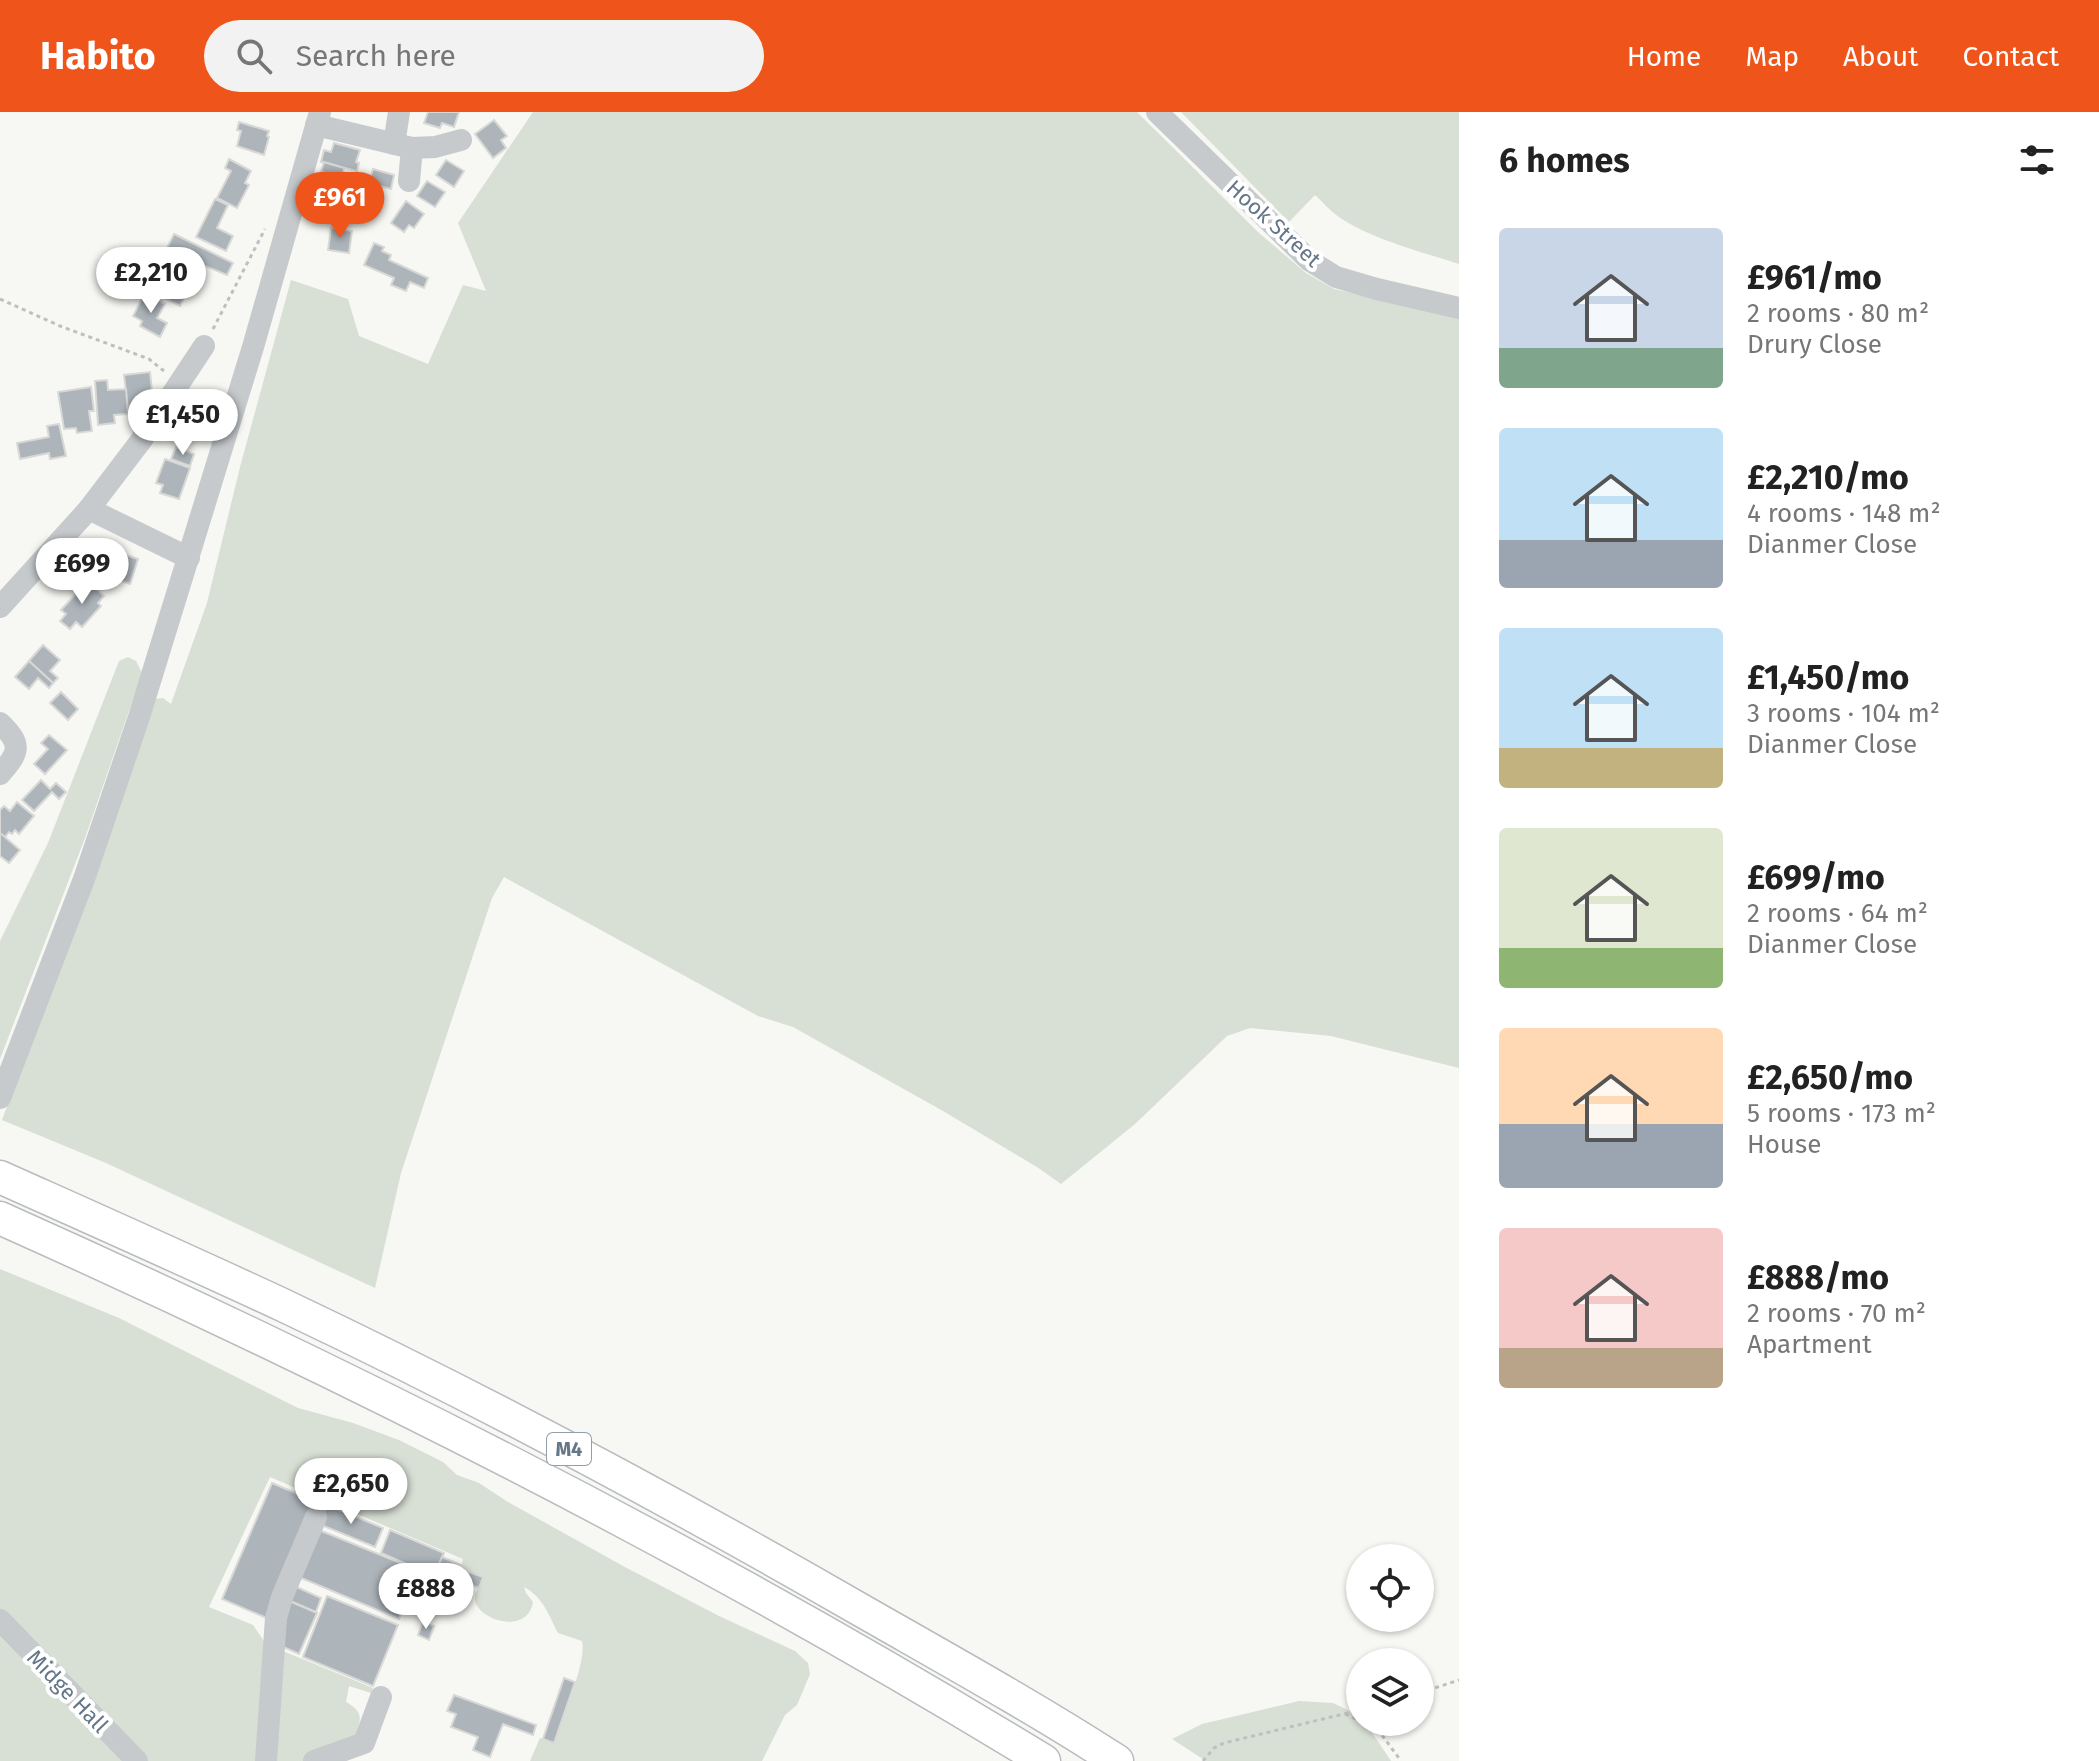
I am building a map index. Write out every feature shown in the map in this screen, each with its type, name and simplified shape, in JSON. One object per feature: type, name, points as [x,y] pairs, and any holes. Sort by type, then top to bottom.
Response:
[{"type":"highway","name":"M4","points":[[0,1177],[288,1308],[594,1461],[822,1587],[1117,1761]]},
{"type":"highway","name":"M4","points":[[0,1218],[278,1345],[571,1493],[771,1602],[1044,1761]]},
{"type":"street","points":[[399,112],[409,181]]},
{"type":"street","name":"Hook Street","points":[[1157,112],[1310,261],[1336,277],[1459,308]]},
{"type":"street","points":[[0,1098],[84,879],[139,717],[253,347],[279,220],[318,119],[403,146],[435,147],[461,140]]},
{"type":"street","points":[[0,607],[89,509],[143,439],[204,346]]},
{"type":"street","points":[[89,509],[189,558]]},
{"type":"street","points":[[0,723],[13,737],[16,746],[14,757],[0,774]]},
{"type":"street","points":[[266,1761],[276,1618],[316,1517]]},
{"type":"street","name":"Midge Hall","points":[[0,1620],[137,1761]]},
{"type":"street","points":[[314,1761],[364,1743],[381,1697]]},
{"type":"path","points":[[204,346],[279,220]]},
{"type":"path","points":[[0,299],[60,326],[149,359],[178,386]]},
{"type":"path","points":[[1434,1688],[1459,1680]]},
{"type":"path","points":[[1203,1761],[1224,1743],[1345,1714]]},
{"type":"path","points":[[1383,1736],[1401,1761]]},
{"type":"shaded area","points":[[533,112],[1137,112],[1259,233],[1306,273],[1334,289],[1459,316],[1459,1068],[1331,1036],[1250,1028],[1227,1036],[1135,1124],[1061,1184],[943,1111],[793,1027],[758,1016],[504,877],[492,898],[401,1173],[375,1288],[106,1163],[2,1120],[155,699],[163,698],[171,704],[207,603],[291,280],[348,299],[359,336],[428,364],[463,285],[486,291],[458,223]]},
{"type":"shaded area","points":[[1181,112],[1459,112],[1459,264],[1366,232],[1339,217],[1315,195],[1289,222]]},
{"type":"shaded area","points":[[128,657],[136,661],[142,673],[85,838],[0,1059],[0,941],[48,843],[119,661]]},
{"type":"shaded area","points":[[0,1269],[119,1318],[298,1408],[399,1440],[623,1566],[795,1651],[808,1663],[810,1674],[797,1705],[785,1715],[762,1761],[530,1761],[540,1738],[554,1742],[581,1663],[582,1641],[558,1633],[541,1601],[524,1587],[533,1602],[529,1613],[511,1622],[490,1617],[476,1603],[476,1593],[483,1578],[461,1569],[463,1559],[270,1477],[209,1607],[253,1625],[266,1644],[262,1761],[147,1761],[0,1611]]},
{"type":"shaded area","points":[[0,1634],[130,1761],[0,1761]]},
{"type":"shaded area","points":[[283,1651],[373,1688],[371,1693],[349,1686],[346,1702],[360,1716],[356,1736],[307,1761],[273,1761]]},
{"type":"shaded area","points":[[1299,1701],[1333,1703],[1346,1709],[1346,1736],[1374,1736],[1391,1761],[1206,1761],[1172,1739],[1202,1724]]},
{"type":"building","points":[[428,112],[459,112],[454,127],[442,123],[440,128],[424,123]]},
{"type":"building","points":[[494,120],[507,136],[501,140],[506,148],[493,158],[475,134]]},
{"type":"building","points":[[239,122],[269,131],[264,155],[237,146],[241,131],[237,130]]},
{"type":"building","points":[[334,143],[360,150],[357,171],[321,162],[324,150],[331,152]]},
{"type":"building","points":[[229,159],[251,171],[245,183],[249,185],[237,208],[217,198],[231,171],[225,168]]},
{"type":"building","points":[[446,160],[464,171],[454,187],[436,175]]},
{"type":"building","points":[[324,162],[344,168],[342,178],[321,172]]},
{"type":"building","points":[[373,169],[394,175],[391,189],[369,183]]},
{"type":"building","points":[[321,172],[350,180],[347,190],[318,182]]},
{"type":"building","points":[[316,181],[340,189],[337,201],[312,194]]},
{"type":"building","points":[[427,181],[445,192],[435,207],[417,196]]},
{"type":"building","points":[[215,199],[228,205],[217,228],[233,236],[226,251],[196,237]]},
{"type":"building","points":[[406,201],[424,214],[414,228],[409,225],[404,232],[391,223]]},
{"type":"building","points":[[331,228],[352,231],[349,253],[328,250]]},
{"type":"building","points":[[174,234],[233,263],[227,275],[198,263],[196,268],[190,265],[188,268],[163,256]]},
{"type":"building","points":[[374,243],[384,247],[382,251],[391,255],[389,260],[428,278],[424,288],[410,282],[406,291],[391,285],[394,278],[364,265]]},
{"type":"building","points":[[164,262],[184,273],[176,287],[187,293],[180,306],[160,296],[163,291],[152,285]]},
{"type":"building","points":[[145,293],[165,304],[157,318],[167,323],[160,337],[140,326],[142,321],[133,316]]},
{"type":"building","points":[[150,372],[153,400],[141,401],[141,408],[128,410],[124,375]]},
{"type":"building","points":[[107,380],[108,390],[126,389],[128,414],[114,415],[115,423],[98,425],[95,381]]},
{"type":"building","points":[[91,387],[94,411],[89,411],[92,431],[77,433],[76,428],[64,429],[58,392]]},
{"type":"building","points":[[188,392],[218,409],[200,440],[184,431],[192,417],[178,410]]},
{"type":"building","points":[[59,424],[66,456],[50,459],[49,453],[20,459],[17,443],[49,437],[47,426]]},
{"type":"building","points":[[176,447],[194,454],[190,466],[171,459]]},
{"type":"building","points":[[165,459],[190,468],[179,499],[160,493],[163,485],[156,483]]},
{"type":"building","points":[[110,550],[138,559],[130,584],[102,575]]},
{"type":"building","points":[[88,581],[104,596],[98,603],[101,606],[82,627],[76,622],[70,629],[60,621],[66,614],[61,610]]},
{"type":"building","points":[[43,645],[60,660],[50,671],[58,678],[53,683],[29,661]]},
{"type":"building","points":[[29,661],[53,683],[49,688],[38,678],[29,689],[15,677]]},
{"type":"building","points":[[61,692],[78,709],[68,720],[50,703]]},
{"type":"building","points":[[49,735],[67,750],[45,774],[34,764],[48,749],[41,743]]},
{"type":"building","points":[[41,780],[50,789],[56,783],[66,792],[59,799],[52,792],[34,811],[22,800]]},
{"type":"building","points":[[17,802],[34,816],[19,834],[15,830],[5,837],[0,833],[0,810],[4,806],[10,811]]},
{"type":"building","points":[[0,833],[20,850],[9,863],[0,856]]},
{"type":"building","points":[[272,1483],[319,1503],[269,1619],[222,1599]]},
{"type":"building","points":[[327,1505],[383,1528],[375,1547],[319,1524]]},
{"type":"building","points":[[314,1528],[418,1570],[399,1619],[294,1575]]},
{"type":"building","points":[[390,1530],[444,1553],[434,1576],[381,1553]]},
{"type":"building","points":[[442,1557],[461,1565],[445,1602],[426,1593]]},
{"type":"building","points":[[461,1569],[483,1577],[479,1588],[457,1579]]},
{"type":"building","points":[[290,1584],[321,1598],[316,1612],[283,1598]]},
{"type":"building","points":[[327,1596],[398,1625],[373,1686],[303,1657]]},
{"type":"building","points":[[287,1600],[317,1613],[299,1654],[279,1645]]},
{"type":"building","points":[[423,1622],[434,1626],[429,1640],[418,1635]]},
{"type":"building","points":[[564,1678],[575,1682],[554,1743],[543,1739]]},
{"type":"building","points":[[454,1695],[536,1725],[533,1735],[503,1724],[490,1757],[473,1750],[478,1737],[451,1727],[456,1714],[447,1711]]}]
